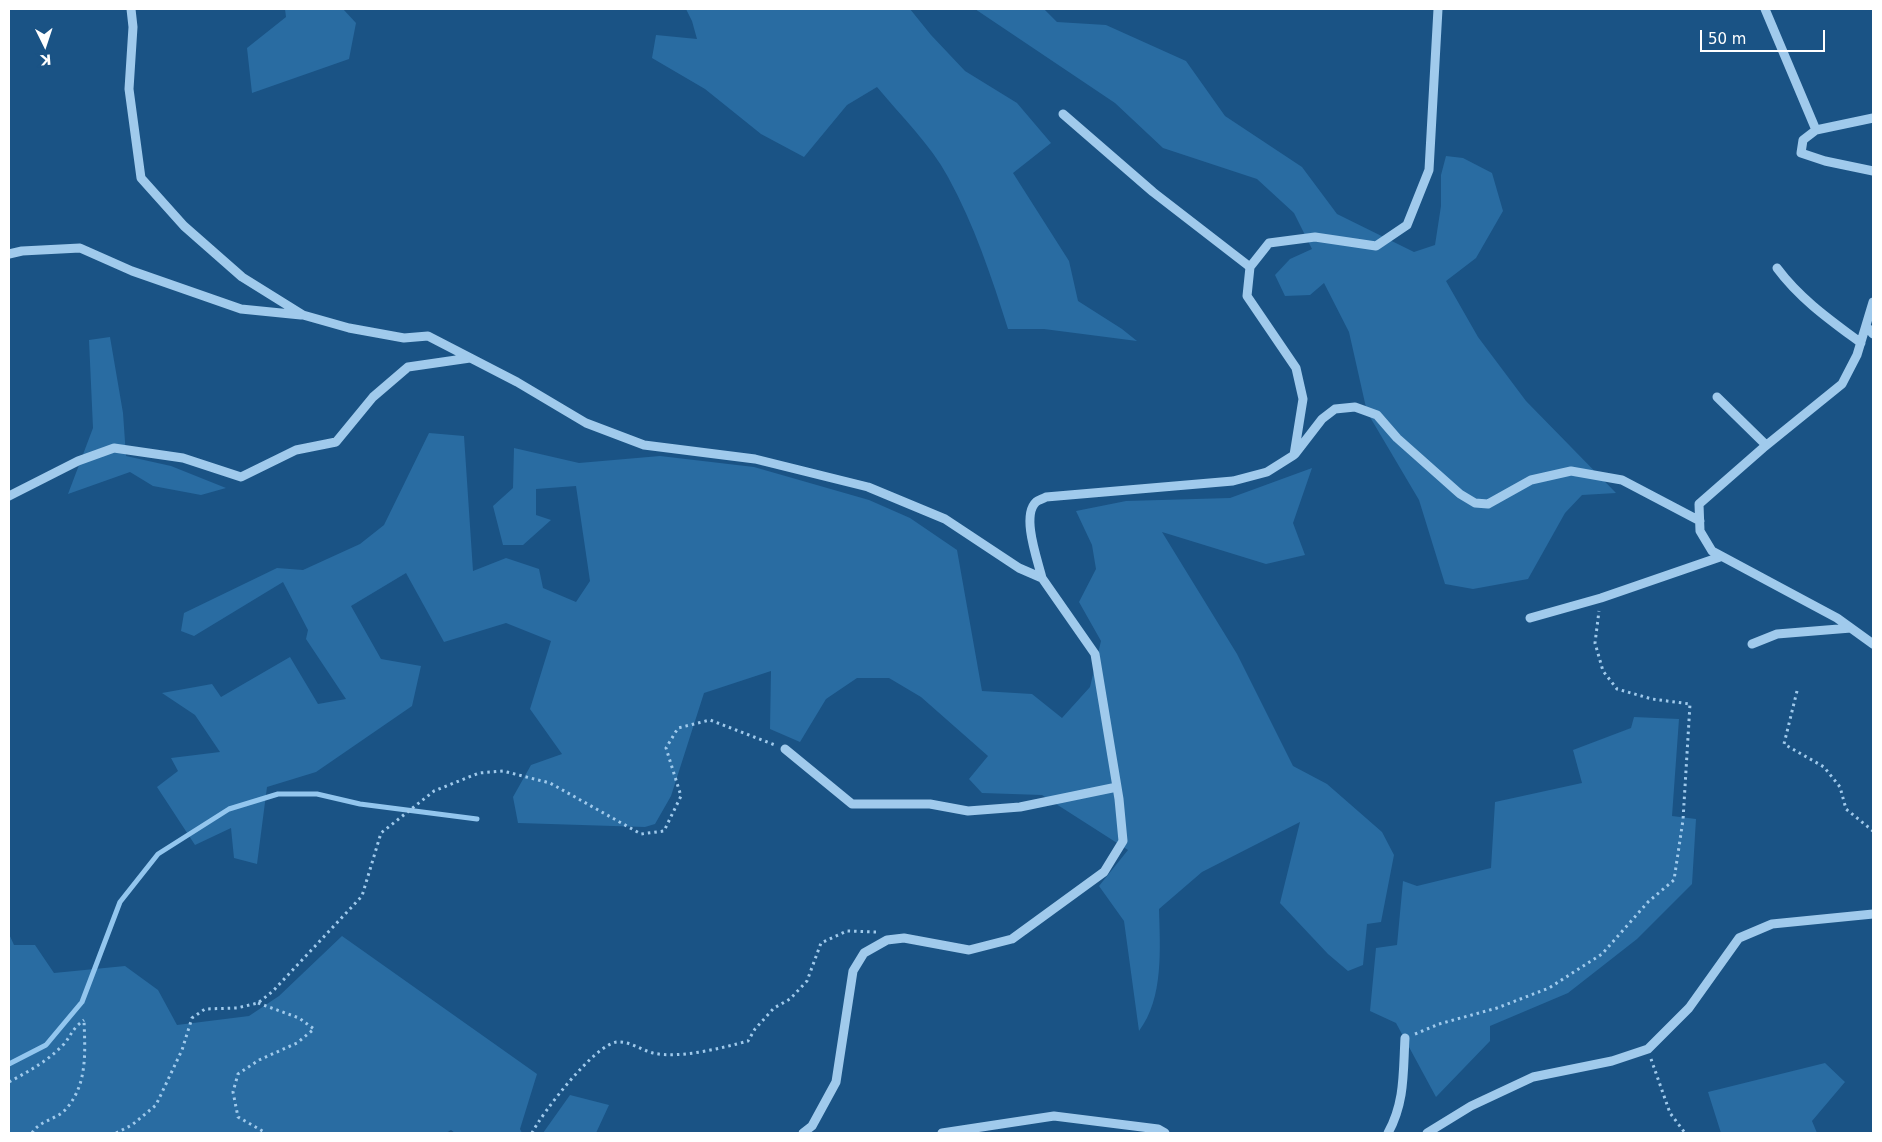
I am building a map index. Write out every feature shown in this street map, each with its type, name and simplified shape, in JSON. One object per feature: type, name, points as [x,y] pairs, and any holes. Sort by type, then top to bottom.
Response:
[{"type":"street","points":[[131,9],[133,27],[129,89],[141,178],[184,226],[242,277],[304,315]]},
{"type":"street","points":[[1294,455],[1302,399],[1296,368],[1246,296],[1250,267],[1269,243],[1315,236],[1376,246],[1407,224],[1429,170],[1438,9]]},
{"type":"street","points":[[1765,9],[1816,130]]},
{"type":"street","points":[[1063,114],[1153,192],[1207,236],[1250,267]]},
{"type":"street","points":[[1873,118],[1816,130],[1803,140],[1801,153],[1825,161],[1873,171]]},
{"type":"street","points":[[9,254],[22,251],[80,248],[132,271],[241,309],[304,315],[349,328],[404,338],[428,336],[517,382],[586,424],[644,445],[755,459],[868,487],[946,519],[1019,568],[1042,578]]},
{"type":"street","points":[[1777,268],[1788,283],[1822,314],[1861,343]]},
{"type":"street","points":[[1873,302],[1861,343],[1842,384],[1766,445],[1699,504],[1700,531],[1712,551],[1720,557],[1837,618],[1873,644]]},
{"type":"street","points":[[1866,326],[1873,334]]},
{"type":"street","points":[[9,496],[78,461],[114,448],[183,458],[241,477],[296,450],[336,442],[373,398],[408,367],[470,358]]},
{"type":"street","points":[[1717,397],[1766,445]]},
{"type":"street","points":[[803,1133],[812,1126],[836,1082],[853,972],[864,953],[887,940],[904,938],[927,944],[969,950],[1012,939],[1104,872],[1122,841],[1117,787],[1095,654],[1042,578],[1030,530],[1030,515],[1035,503],[1046,497],[1233,481],[1267,472],[1294,455],[1322,419],[1334,409],[1355,407],[1377,415],[1397,438],[1460,494],[1475,503],[1488,504],[1530,480],[1571,471],[1622,480],[1700,521]]},
{"type":"street","points":[[1530,618],[1601,598],[1720,557]]},
{"type":"street","points":[[1752,644],[1777,634],[1852,628]]},
{"type":"street","points":[[785,748],[852,804],[930,804],[968,812],[1020,807],[1117,787]]},
{"type":"street","points":[[1427,1133],[1471,1106],[1533,1077],[1612,1061],[1648,1049],[1689,1008],[1739,938],[1772,924],[1873,914]]},
{"type":"street","points":[[1388,1133],[1398,1115],[1403,1088],[1405,1038]]},
{"type":"street","points":[[942,1133],[1054,1116],[1158,1129],[1165,1133]]},
{"type":"path","points":[[1405,1038],[1440,1024],[1497,1008],[1549,988],[1602,954],[1648,902],[1674,880],[1683,820],[1690,704],[1652,699],[1617,690],[1603,671],[1595,643],[1601,598]]},
{"type":"path","points":[[1797,691],[1784,744],[1824,767],[1840,787],[1846,810],[1873,831]]},
{"type":"path","points":[[116,1133],[132,1125],[156,1105],[182,1050],[192,1018],[205,1009],[237,1008],[258,1003],[273,990],[362,896],[381,833],[434,791],[479,773],[503,771],[550,783],[641,834],[664,830],[681,796],[666,748],[678,728],[710,720],[785,748]]},
{"type":"path","points":[[532,1133],[540,1118],[599,1050],[615,1042],[626,1042],[653,1053],[667,1054],[722,1048],[748,1041],[755,1029],[774,1008],[790,999],[807,981],[821,943],[847,931],[866,930],[904,938]]},
{"type":"path","points":[[258,1003],[299,1018],[314,1029],[297,1043],[259,1060],[238,1074],[233,1092],[238,1117],[266,1133]]},
{"type":"path","points":[[9,1082],[38,1066],[65,1043],[72,1029],[84,1020],[83,1079],[65,1110],[36,1126],[32,1133]]},
{"type":"path","points":[[1648,1049],[1670,1113],[1685,1133]]},
{"type":"shaded area","points":[[285,9],[343,9],[356,23],[349,59],[252,93],[247,48],[286,17]]},
{"type":"shaded area","points":[[686,9],[910,9],[931,35],[965,71],[1017,103],[1051,143],[1013,173],[1069,261],[1078,301],[1122,329],[1137,341],[1044,329],[1008,329],[974,232],[948,177],[924,142],[877,87],[847,105],[804,157],[761,134],[705,89],[652,58],[656,35],[697,39],[692,21]]},
{"type":"shaded area","points":[[975,9],[1044,9],[1057,22],[1106,25],[1186,61],[1225,116],[1302,167],[1337,214],[1414,252],[1435,245],[1441,206],[1441,175],[1446,156],[1463,158],[1492,173],[1503,211],[1476,258],[1446,281],[1478,337],[1526,401],[1616,493],[1582,495],[1565,513],[1528,579],[1473,589],[1445,584],[1419,500],[1367,412],[1349,332],[1324,283],[1310,295],[1285,296],[1275,275],[1290,259],[1312,249],[1294,213],[1257,179],[1163,148],[1115,103]]},
{"type":"shaded area","points":[[110,337],[123,413],[126,456],[171,466],[226,488],[201,495],[153,486],[130,472],[68,494],[93,428],[89,340]]},
{"type":"shaded area","points":[[429,433],[464,436],[473,571],[506,558],[539,569],[543,588],[576,602],[590,581],[576,486],[536,489],[536,515],[551,520],[523,545],[503,545],[493,506],[513,488],[514,448],[579,463],[660,456],[754,467],[869,500],[910,518],[957,550],[982,691],[1032,694],[1062,718],[1090,687],[1101,641],[1079,602],[1096,569],[1092,545],[1076,511],[1126,501],[1230,498],[1312,468],[1293,523],[1305,555],[1266,564],[1162,532],[1237,654],[1293,766],[1327,784],[1382,832],[1394,855],[1381,922],[1367,924],[1363,965],[1348,971],[1328,954],[1280,903],[1300,822],[1202,872],[1159,909],[1160,956],[1157,988],[1153,1004],[1139,1031],[1124,921],[1099,886],[1128,850],[1042,795],[982,793],[969,779],[988,756],[921,697],[889,678],[857,678],[826,699],[800,742],[770,729],[771,671],[704,693],[671,796],[655,824],[645,827],[518,823],[513,797],[531,765],[562,754],[530,709],[551,641],[506,623],[444,642],[406,573],[351,606],[381,659],[421,666],[412,706],[316,772],[267,787],[257,864],[234,858],[231,828],[195,845],[157,787],[178,771],[171,758],[220,752],[195,715],[162,693],[212,684],[221,697],[290,657],[318,704],[346,699],[306,639],[308,630],[283,582],[194,636],[181,631],[184,613],[277,568],[303,570],[360,544],[384,525]]},
{"type":"shaded area","points":[[1634,717],[1679,719],[1672,816],[1696,819],[1692,884],[1637,939],[1568,993],[1490,1026],[1490,1041],[1436,1097],[1396,1023],[1370,1011],[1376,948],[1397,945],[1403,881],[1417,886],[1491,868],[1495,802],[1582,783],[1573,750],[1631,728]]},
{"type":"shaded area","points":[[9,934],[14,945],[35,945],[54,973],[125,966],[158,990],[177,1025],[249,1016],[279,996],[342,936],[537,1074],[520,1129],[522,1133],[455,1133],[451,1130],[446,1133],[9,1133]]},
{"type":"shaded area","points":[[1825,1063],[1845,1082],[1812,1121],[1817,1133],[1721,1133],[1708,1092]]},
{"type":"shaded area","points":[[570,1095],[609,1105],[596,1133],[543,1133]]},
{"type":"waterway","points":[[9,1064],[46,1045],[82,1002],[120,902],[158,854],[229,809],[278,794],[317,794],[360,804],[477,819]]}]
